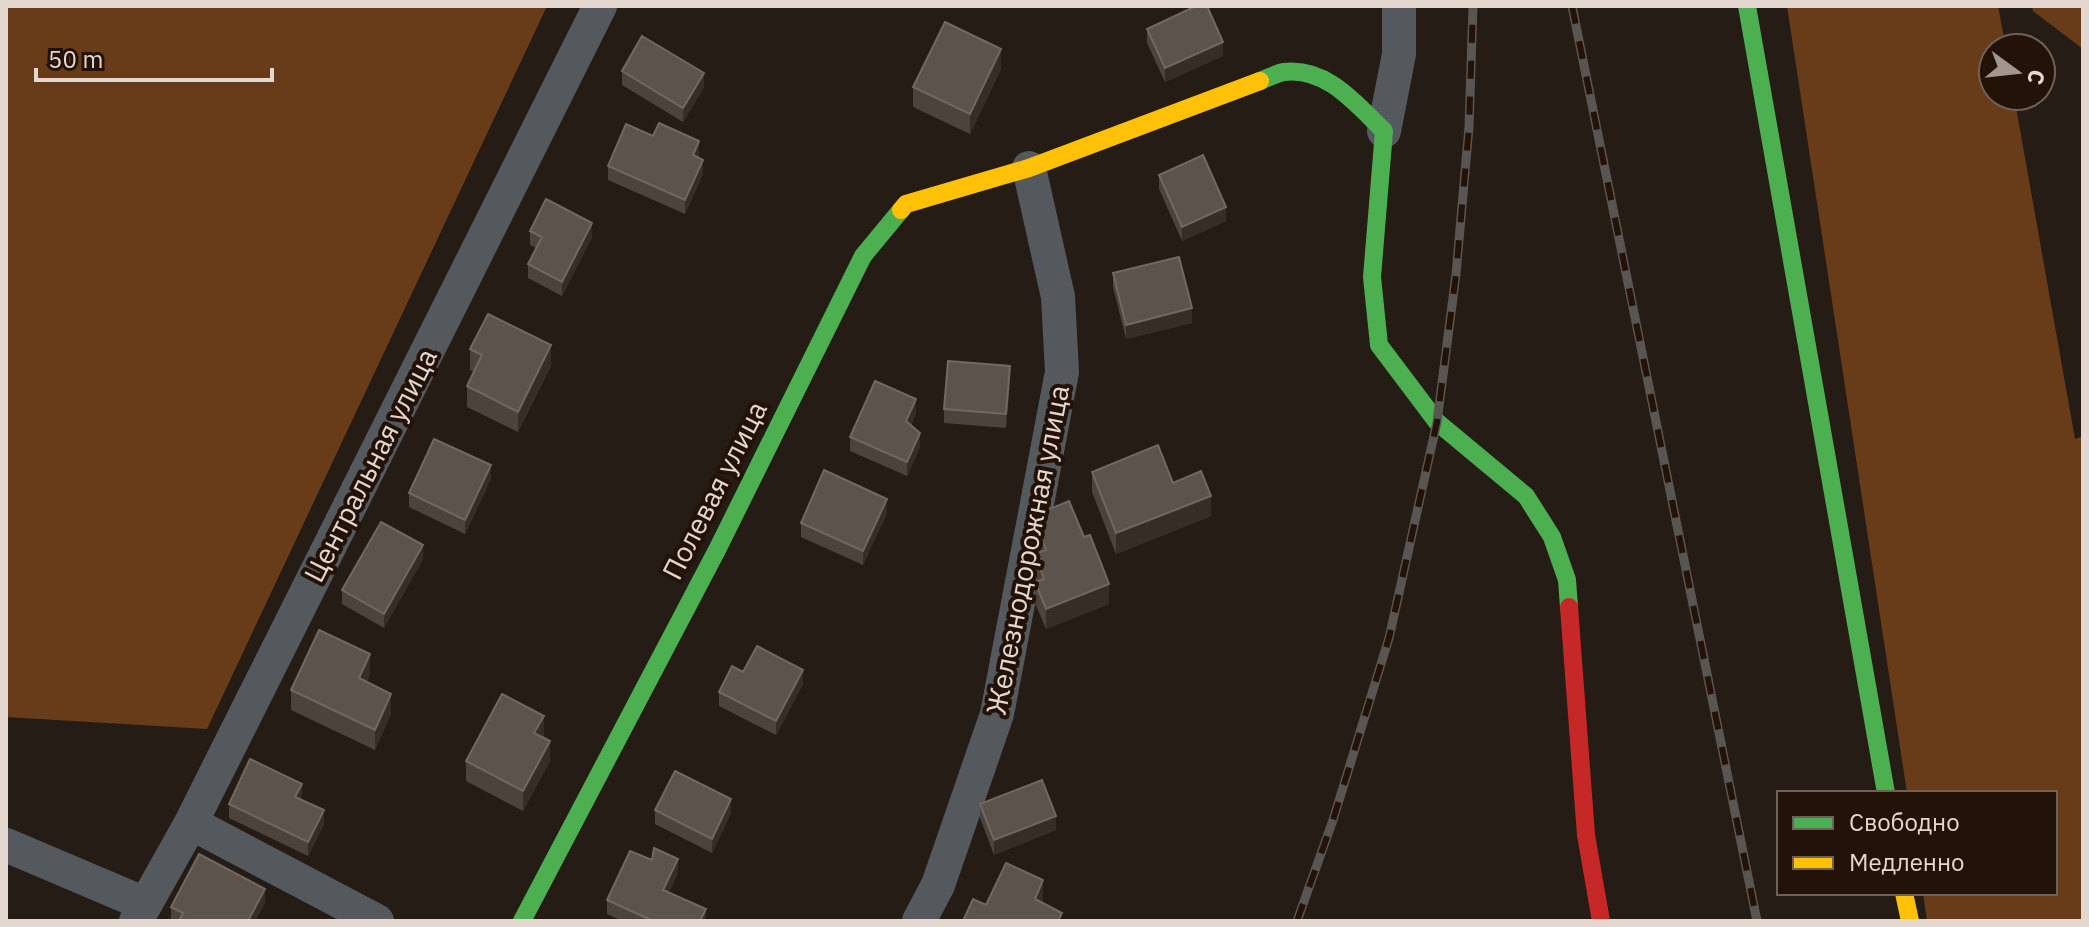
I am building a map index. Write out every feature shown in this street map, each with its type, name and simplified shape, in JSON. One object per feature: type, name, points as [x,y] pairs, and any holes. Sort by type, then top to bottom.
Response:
[{"type":"street","name":"Центральная улица","points":[[141,912],[191,823],[600,6]]},
{"type":"street","points":[[1399,6],[1399,54],[1384,131],[1372,277],[1379,345],[1437,422],[1526,496],[1552,537],[1567,580],[1586,835],[1601,921]]},
{"type":"street","points":[[1747,6],[1886,791]]},
{"type":"street","name":"Полевая улица","points":[[522,921],[717,550],[863,256],[906,204],[1029,168],[1284,72],[1321,76],[1384,131]]},
{"type":"street","name":"Железнодорожная улица","points":[[919,921],[938,885],[997,714],[1062,372],[1058,297],[1029,168]]},
{"type":"street","points":[[191,823],[377,921]]},
{"type":"street","points":[[6,845],[141,912]]},
{"type":"street","points":[[1893,921],[1905,897]]},
{"type":"street","points":[[1905,897],[1910,921]]},
{"type":"shaded area","points":[[6,6],[547,6],[207,729],[6,717]]},
{"type":"shaded area","points":[[1787,6],[1998,6],[2003,32],[1977,32],[1977,112],[2017,112],[2075,439],[2083,436],[2083,921],[1927,921],[1923,895],[2057,895],[2057,791],[1907,791]]},
{"type":"shaded area","points":[[2032,6],[2083,6],[2083,49],[2033,11]]},
{"type":"building","points":[[1196,6],[1207,6],[1223,42],[1165,68],[1147,29]]},
{"type":"building","points":[[945,22],[1001,49],[970,114],[913,87]]},
{"type":"building","points":[[642,36],[704,73],[683,108],[622,71]]},
{"type":"building","points":[[659,123],[699,141],[693,155],[703,160],[685,200],[608,166],[626,124],[653,136]]},
{"type":"building","points":[[1203,155],[1226,207],[1182,227],[1159,175]]},
{"type":"building","points":[[546,199],[592,223],[562,282],[528,264],[542,237],[530,231]]},
{"type":"building","points":[[1179,257],[1192,308],[1126,325],[1113,273]]},
{"type":"building","points":[[488,314],[551,345],[518,412],[467,386],[482,355],[470,349]]},
{"type":"building","points":[[948,361],[1010,366],[1006,414],[944,409]]},
{"type":"building","points":[[875,381],[916,399],[906,421],[920,433],[907,462],[850,437]]},
{"type":"building","points":[[434,439],[491,465],[465,520],[409,493]]},
{"type":"building","points":[[1158,445],[1173,483],[1201,471],[1211,496],[1116,533],[1092,472]]},
{"type":"building","points":[[824,470],[887,499],[863,551],[801,523]]},
{"type":"building","points":[[1069,501],[1084,537],[1090,535],[1109,584],[1046,609],[1035,582],[1044,579],[1035,554],[1046,550],[1038,530],[1045,511]]},
{"type":"building","points":[[381,522],[423,545],[384,614],[342,590]]},
{"type":"building","points":[[319,630],[370,654],[359,678],[391,694],[375,730],[291,690]]},
{"type":"building","points":[[757,646],[803,670],[776,721],[719,692],[732,666],[743,672]]},
{"type":"building","points":[[502,694],[544,716],[534,733],[550,741],[523,791],[466,761]]},
{"type":"building","points":[[250,759],[302,784],[295,797],[324,810],[308,842],[229,804]]},
{"type":"building","points":[[675,771],[731,799],[712,839],[655,810]]},
{"type":"building","points":[[1042,780],[1056,816],[994,840],[980,804]]},
{"type":"building","points":[[654,848],[678,859],[663,890],[706,909],[700,921],[653,921],[607,900],[630,851],[652,860]]},
{"type":"building","points":[[199,854],[265,889],[248,921],[179,921],[183,913],[171,907]]},
{"type":"building","points":[[1006,863],[1043,880],[1035,899],[1062,913],[1058,921],[963,921],[973,899],[986,905]]},
{"type":"railway","points":[[1297,921],[1333,820],[1389,638],[1437,422],[1456,274],[1469,127],[1473,6]]},
{"type":"railway","points":[[1572,6],[1757,921]]},
{"type":"traffic: fast","points":[[1747,6],[1886,791]]},
{"type":"traffic: fast","points":[[1260,81],[1284,72],[1314,75],[1340,90],[1384,131],[1372,277],[1379,345],[1437,422],[1526,496],[1552,537],[1567,580],[1569,607]]},
{"type":"traffic: fast","points":[[522,921],[717,550],[863,256],[901,210]]},
{"type":"traffic: slow","points":[[901,210],[906,204],[1029,168],[1260,81]]},
{"type":"traffic: slow","points":[[1904,895],[1910,921]]},
{"type":"traffic: jam","points":[[1569,607],[1586,835],[1601,921]]}]
